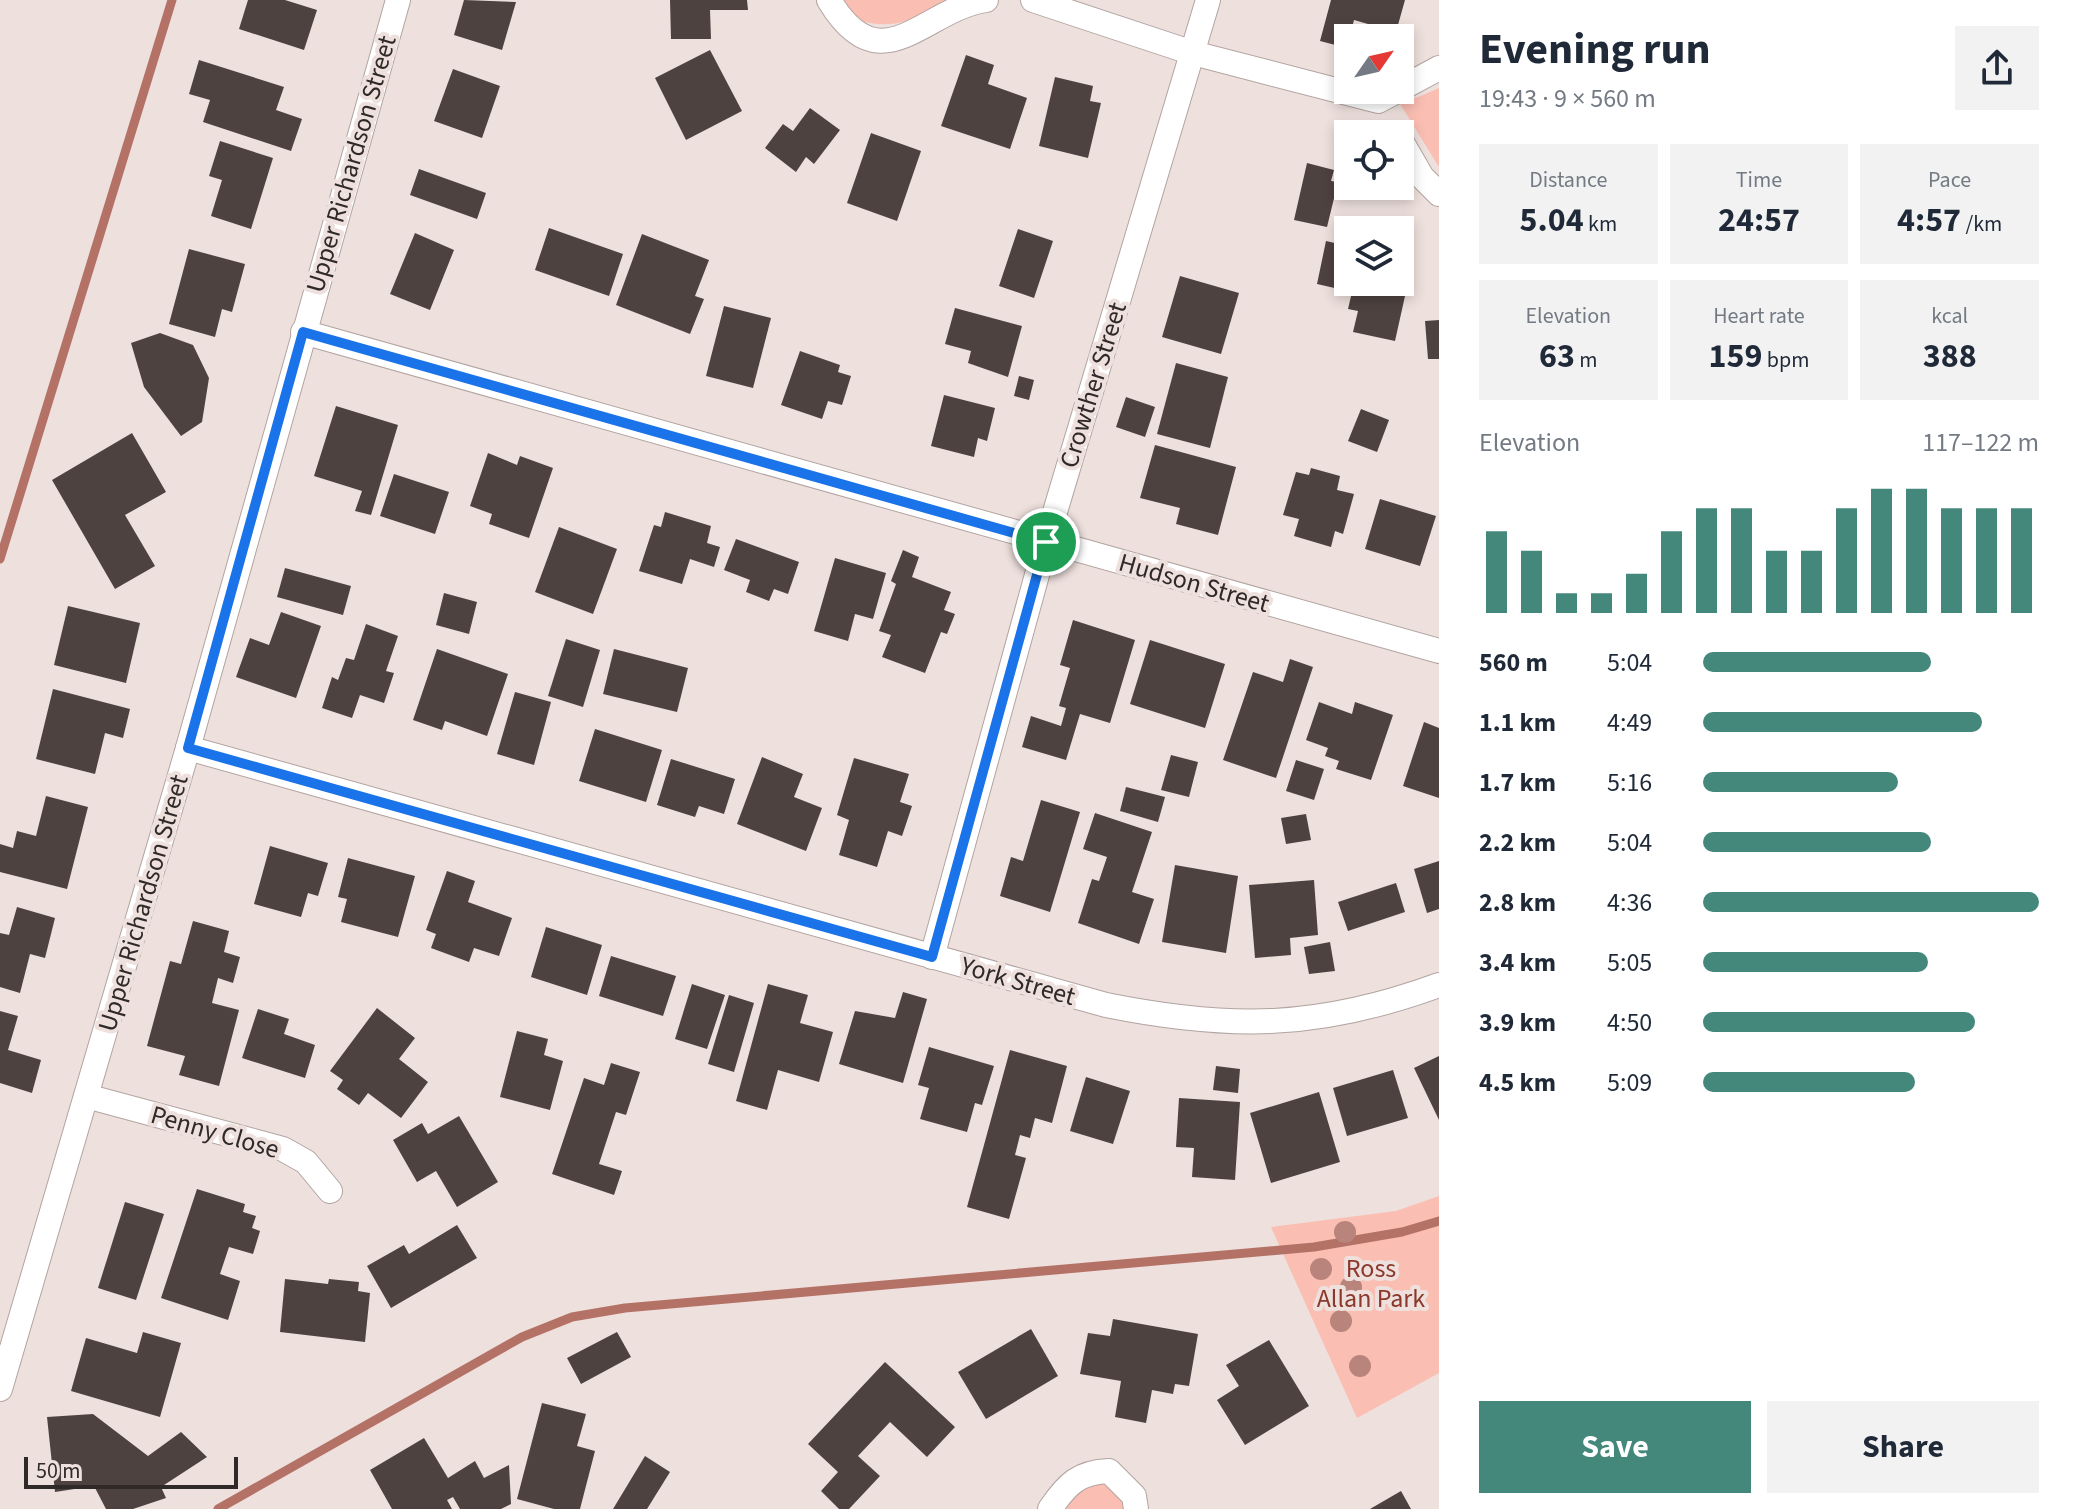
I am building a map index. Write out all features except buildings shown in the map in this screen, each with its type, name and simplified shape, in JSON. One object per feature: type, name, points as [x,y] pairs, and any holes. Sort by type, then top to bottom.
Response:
[{"type":"street","name":"Upper Richardson Street","points":[[0,1389],[188,748],[398,0]]},
{"type":"street","points":[[829,0],[838,16],[858,33],[882,43],[903,38],[972,2],[986,0]]},
{"type":"street","points":[[1033,0],[1193,53],[1334,82]]},
{"type":"street","name":"Crowther Street","points":[[932,957],[1046,542],[1208,0]]},
{"type":"street","points":[[1414,82],[1439,68]]},
{"type":"street","points":[[1414,163],[1422,177],[1439,194]]},
{"type":"street","name":"Hudson Street","points":[[303,332],[1439,651]]},
{"type":"street","name":"York Street","points":[[188,748],[1106,1005],[1192,1021],[1263,1022],[1354,1013],[1439,985]]},
{"type":"street","name":"Penny Close","points":[[86,1096],[283,1149],[306,1162],[330,1191]]},
{"type":"street","points":[[1050,1509],[1065,1487],[1086,1472],[1109,1471],[1134,1496],[1136,1509]]},
{"type":"green space","points":[[843,0],[948,0],[914,18],[883,24],[857,20]]},
{"type":"green space","points":[[1439,88],[1439,167],[1414,127],[1414,120],[1410,120],[1400,104],[1414,104],[1416,98]]},
{"type":"green space","name":"Ross Allan Park","points":[[1439,1196],[1439,1373],[1357,1418],[1271,1227],[1396,1211]]},
{"type":"green space","points":[[1106,1481],[1131,1509],[1058,1509],[1070,1488]]},
{"type":"waterway","points":[[0,559],[172,0]]},
{"type":"waterway","points":[[218,1509],[522,1337],[572,1317],[625,1308],[1314,1247],[1402,1232],[1439,1221]]},
{"type":"route","points":[[303,332],[1046,542],[932,957],[188,748],[303,332]]}]
